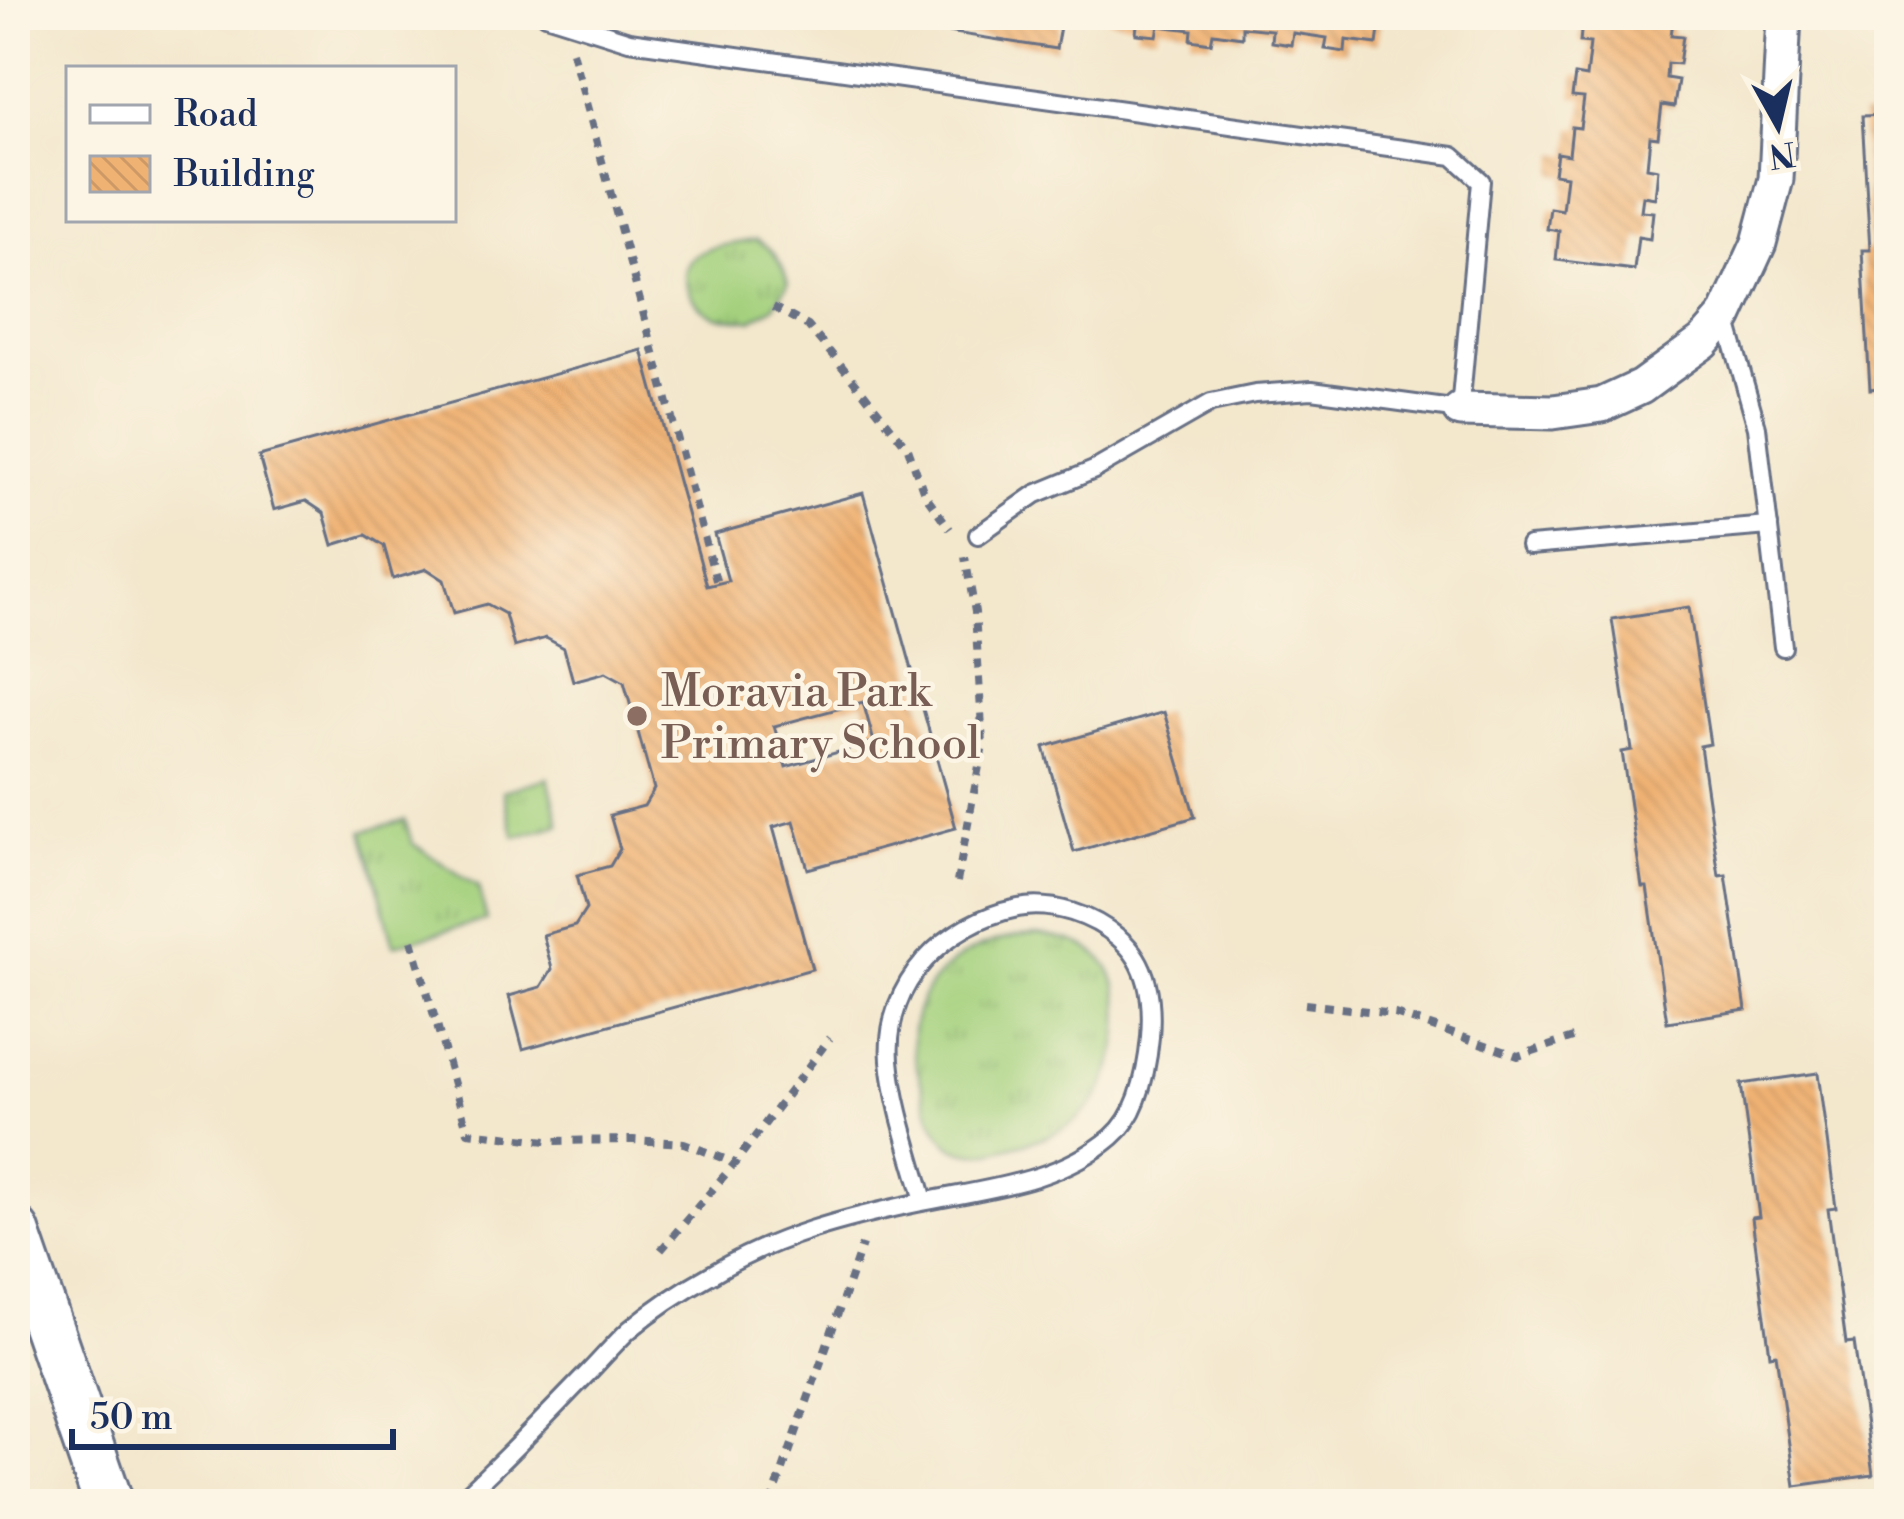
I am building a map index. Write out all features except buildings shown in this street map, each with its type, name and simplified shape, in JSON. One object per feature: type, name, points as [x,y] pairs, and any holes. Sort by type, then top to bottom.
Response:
[{"type":"street","points":[[1460,410],[1553,412],[1602,405],[1640,387],[1703,343],[1726,317],[1759,243],[1776,179],[1784,15]]},
{"type":"street","points":[[15,1232],[109,1504]]},
{"type":"lane","points":[[555,18],[629,41],[1453,156],[1481,181],[1460,410],[1312,390],[1210,403],[1094,470],[1036,494],[978,535]]},
{"type":"lane","points":[[1726,317],[1757,428],[1783,647]]},
{"type":"lane","points":[[1529,546],[1769,526]]},
{"type":"lane","points":[[456,1504],[629,1330],[680,1292],[759,1248],[811,1229],[1038,1177],[1084,1157],[1116,1134],[1132,1111],[1148,1059],[1150,1000],[1147,980],[1131,948],[1106,926],[1072,912],[1026,906],[991,914],[962,929],[920,964],[904,989],[891,1029],[890,1060],[924,1202]]},
{"type":"path","points":[[555,18],[717,584]]},
{"type":"path","points":[[772,307],[808,326],[908,448],[924,493],[962,544],[975,612],[983,745],[957,882]]},
{"type":"path","points":[[412,940],[468,1132],[547,1141],[684,1143],[735,1162]]},
{"type":"path","points":[[1305,1004],[1395,1014],[1518,1056],[1573,1039]]},
{"type":"path","points":[[661,1250],[830,1038]]},
{"type":"path","points":[[771,1504],[859,1253]]},
{"type":"green space","points":[[755,240],[777,258],[788,284],[773,307],[752,320],[706,311],[686,283],[691,260],[712,248]]},
{"type":"green space","points":[[548,778],[560,825],[515,837],[503,791]]},
{"type":"green space","points":[[405,820],[412,843],[478,887],[487,920],[394,945],[363,831]]},
{"type":"green space","points":[[1039,935],[1084,946],[1112,974],[1120,1019],[1108,1078],[1090,1107],[1059,1131],[989,1152],[961,1150],[939,1132],[927,1104],[913,1047],[918,1009],[941,973],[957,960],[996,942]]},
{"type":"place","name":"Moravia Park Primary School","points":[[637,716]]}]
